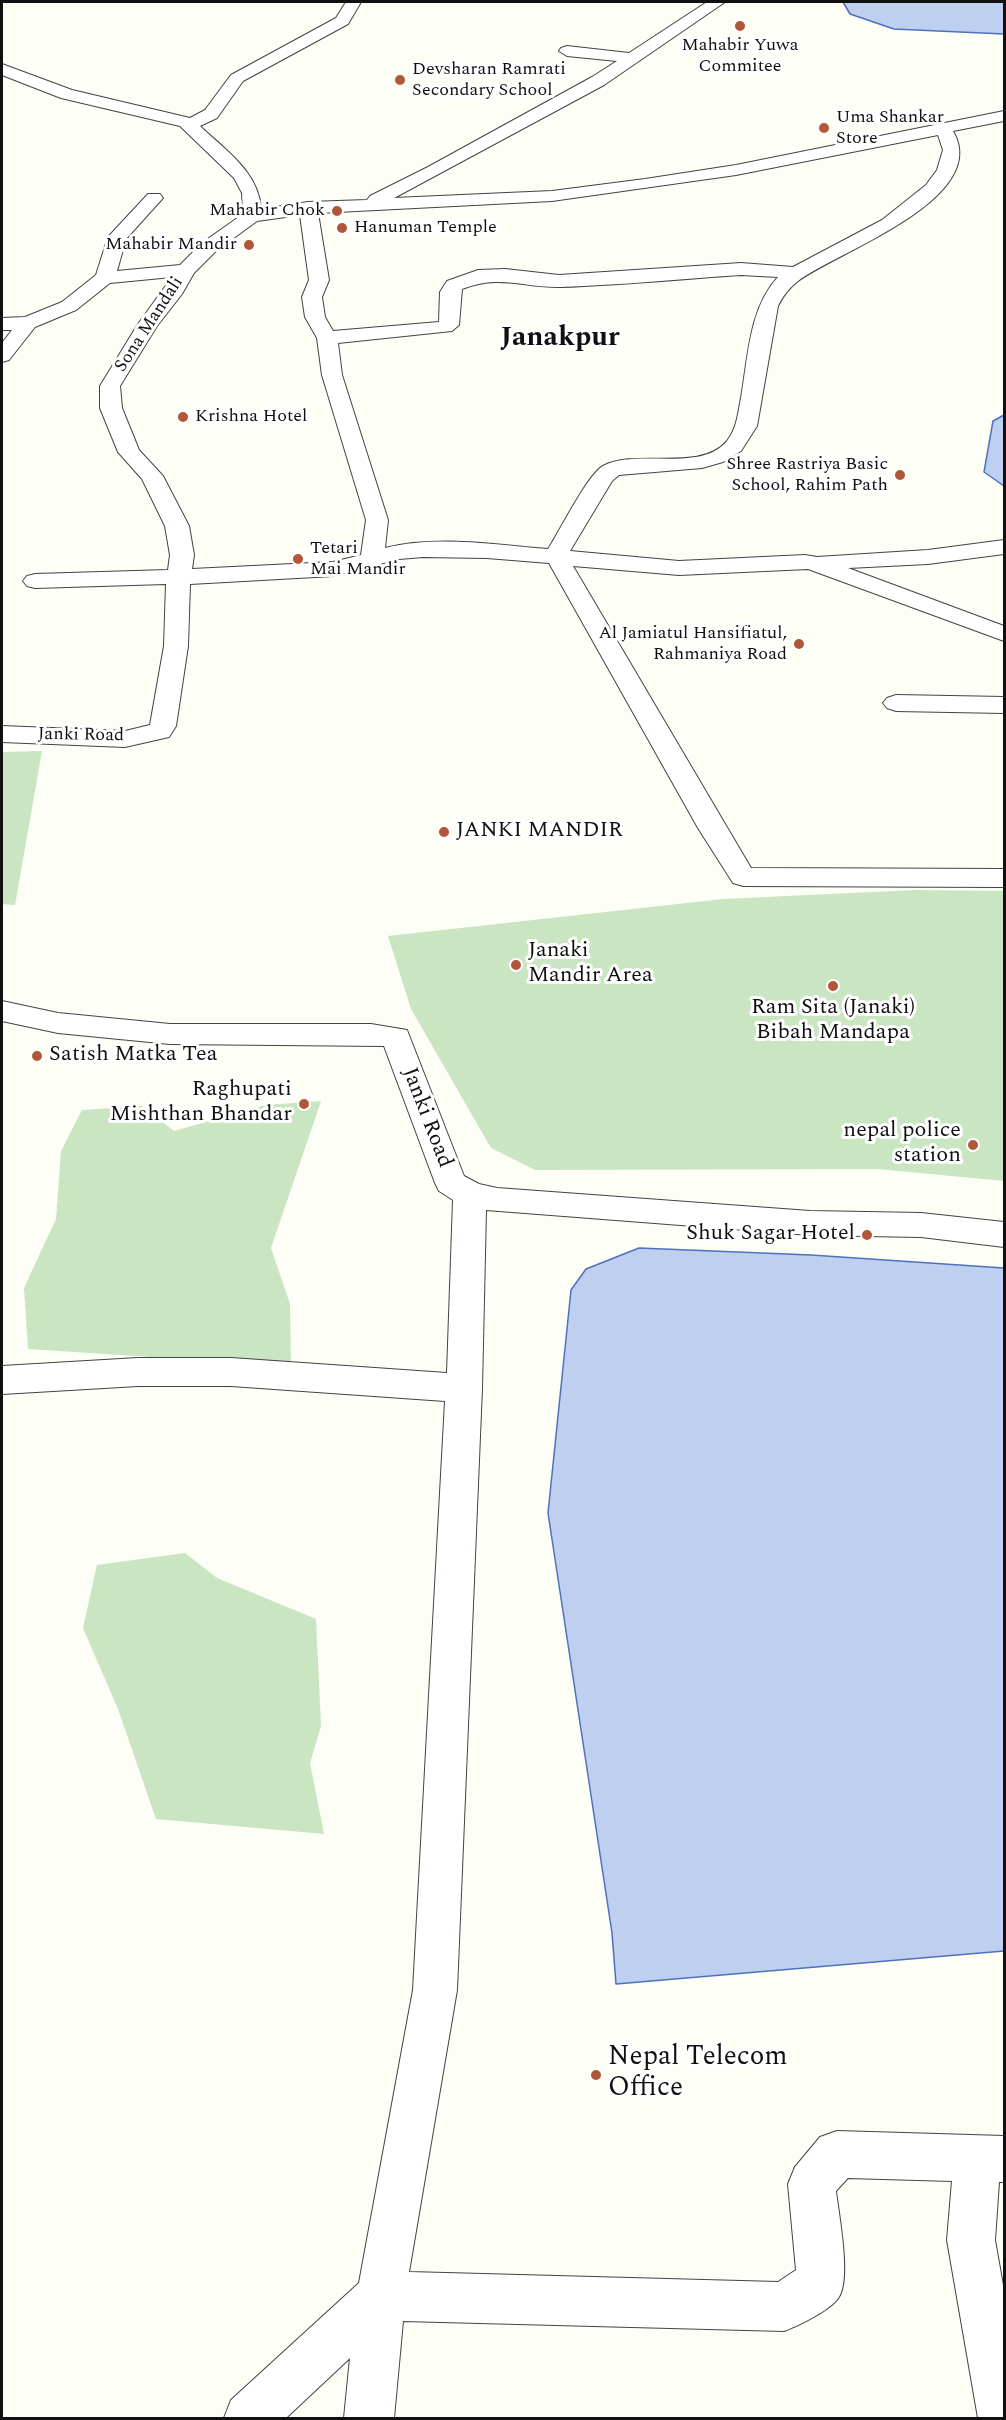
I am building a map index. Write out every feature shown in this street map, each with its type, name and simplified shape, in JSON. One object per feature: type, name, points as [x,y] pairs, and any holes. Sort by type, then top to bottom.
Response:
[{"type":"street","points":[[190,125],[211,114],[237,78],[342,21],[353,2]]},
{"type":"street","points":[[363,206],[434,171],[598,81],[717,2]]},
{"type":"street","points":[[567,51],[632,58]]},
{"type":"street","points":[[2,69],[67,94],[186,122],[241,176],[251,193],[252,216],[308,208],[552,196],[645,184],[736,170],[1005,116]]},
{"type":"street","points":[[556,556],[603,477],[612,470],[710,459],[727,452],[737,442],[746,426],[768,306],[783,281],[891,223],[920,202],[938,183],[949,163],[951,143],[943,129]]},
{"type":"street","points":[[105,278],[117,237],[154,198]]},
{"type":"street","points":[[308,208],[319,280],[312,297],[315,317],[327,338],[332,375],[377,520],[372,560]]},
{"type":"street","name":"Sona Mandali","points":[[160,731],[172,683],[182,555],[177,526],[152,476],[129,452],[111,408],[110,386],[148,324],[175,290],[186,270],[209,247],[252,216]]},
{"type":"street","points":[[327,338],[445,327],[449,325],[452,298],[450,292],[454,285],[478,276],[505,275],[559,281],[741,268],[796,273]]},
{"type":"street","points":[[2,324],[28,323],[69,306],[105,278],[186,270]]},
{"type":"street","points":[[2,356],[28,323]]},
{"type":"street","points":[[35,581],[333,569],[399,552],[423,550],[556,556],[679,568],[928,557],[1005,547]]},
{"type":"street","points":[[556,556],[712,828],[743,877],[1005,878]]},
{"type":"street","points":[[812,563],[1005,634]]},
{"type":"street","points":[[896,703],[1005,705]]},
{"type":"street","points":[[2,718],[12,734]]},
{"type":"street","name":"Janki Road","points":[[12,734],[125,739],[160,731]]},
{"type":"street","name":"Janki Road","points":[[2,1011],[58,1023],[170,1034],[371,1034],[396,1037],[452,1183],[470,1194]]},
{"type":"street","points":[[369,2418],[381,2296],[435,1990],[464,1388],[470,1194],[509,1201],[810,1223],[921,1225],[1005,1234]]},
{"type":"street","points":[[2,1380],[138,1372],[231,1372],[464,1388]]},
{"type":"street","points":[[249,2418],[381,2296],[784,2307],[821,2283],[812,2184],[837,2154],[991,2159],[971,2241],[1003,2418]]},
{"type":"green space","points":[[42,751],[15,905],[2,904],[2,752]]},
{"type":"green space","points":[[915,890],[1004,891],[1004,1181],[878,1169],[535,1170],[491,1148],[411,1009],[388,936],[723,899]]},
{"type":"green space","points":[[321,1101],[271,1248],[290,1304],[291,1366],[28,1349],[24,1288],[56,1219],[61,1151],[82,1110],[142,1106],[174,1131],[266,1105]]},
{"type":"green space","points":[[185,1553],[217,1578],[316,1619],[321,1726],[310,1763],[324,1834],[156,1819],[118,1709],[83,1628],[97,1565]]},
{"type":"water","points":[[843,2],[1004,2],[1004,34],[894,29],[850,14]]},
{"type":"water","points":[[1004,415],[1004,486],[984,472],[993,421]]},
{"type":"water","points":[[639,1248],[811,1255],[1004,1268],[1004,1951],[616,1984],[612,1933],[548,1513],[571,1290],[586,1269]]},
{"type":"place","name":"Mahabir Yuwa Commitee","points":[[740,26]]},
{"type":"place","name":"Devsharan Ramrati Secondary School","points":[[400,80]]},
{"type":"place","name":"Uma Shankar Store","points":[[824,128]]},
{"type":"place","name":"Mahabir Chok","points":[[337,211]]},
{"type":"place","name":"Hanuman Temple","points":[[342,228]]},
{"type":"place","name":"Mahabir Mandir","points":[[249,245]]},
{"type":"place","name":"Krishna Hotel","points":[[183,417]]},
{"type":"place","name":"Shree Rastriya Basic School, Rahim Path","points":[[900,475]]},
{"type":"place","name":"Tetari Mai Mandir","points":[[298,559]]},
{"type":"place","name":"Al Jamiatul Hansifiatul, Rahmaniya Road","points":[[799,644]]},
{"type":"place","name":"JANKI MANDIR","points":[[444,832]]},
{"type":"place","name":"Janaki Mandir Area","points":[[516,965]]},
{"type":"place","name":"Ram Sita (Janaki) Bibah Mandapa","points":[[833,986]]},
{"type":"place","name":"Satish Matka Tea","points":[[37,1056]]},
{"type":"place","name":"Raghupati Mishthan Bhandar","points":[[304,1104]]},
{"type":"place","name":"nepal police station","points":[[973,1145]]},
{"type":"place","name":"Shuk Sagar Hotel","points":[[867,1235]]},
{"type":"place","name":"Nepal Telecom Office","points":[[596,2075]]},
{"type":"district","name":"Janakpur","points":[[560,340]]}]
